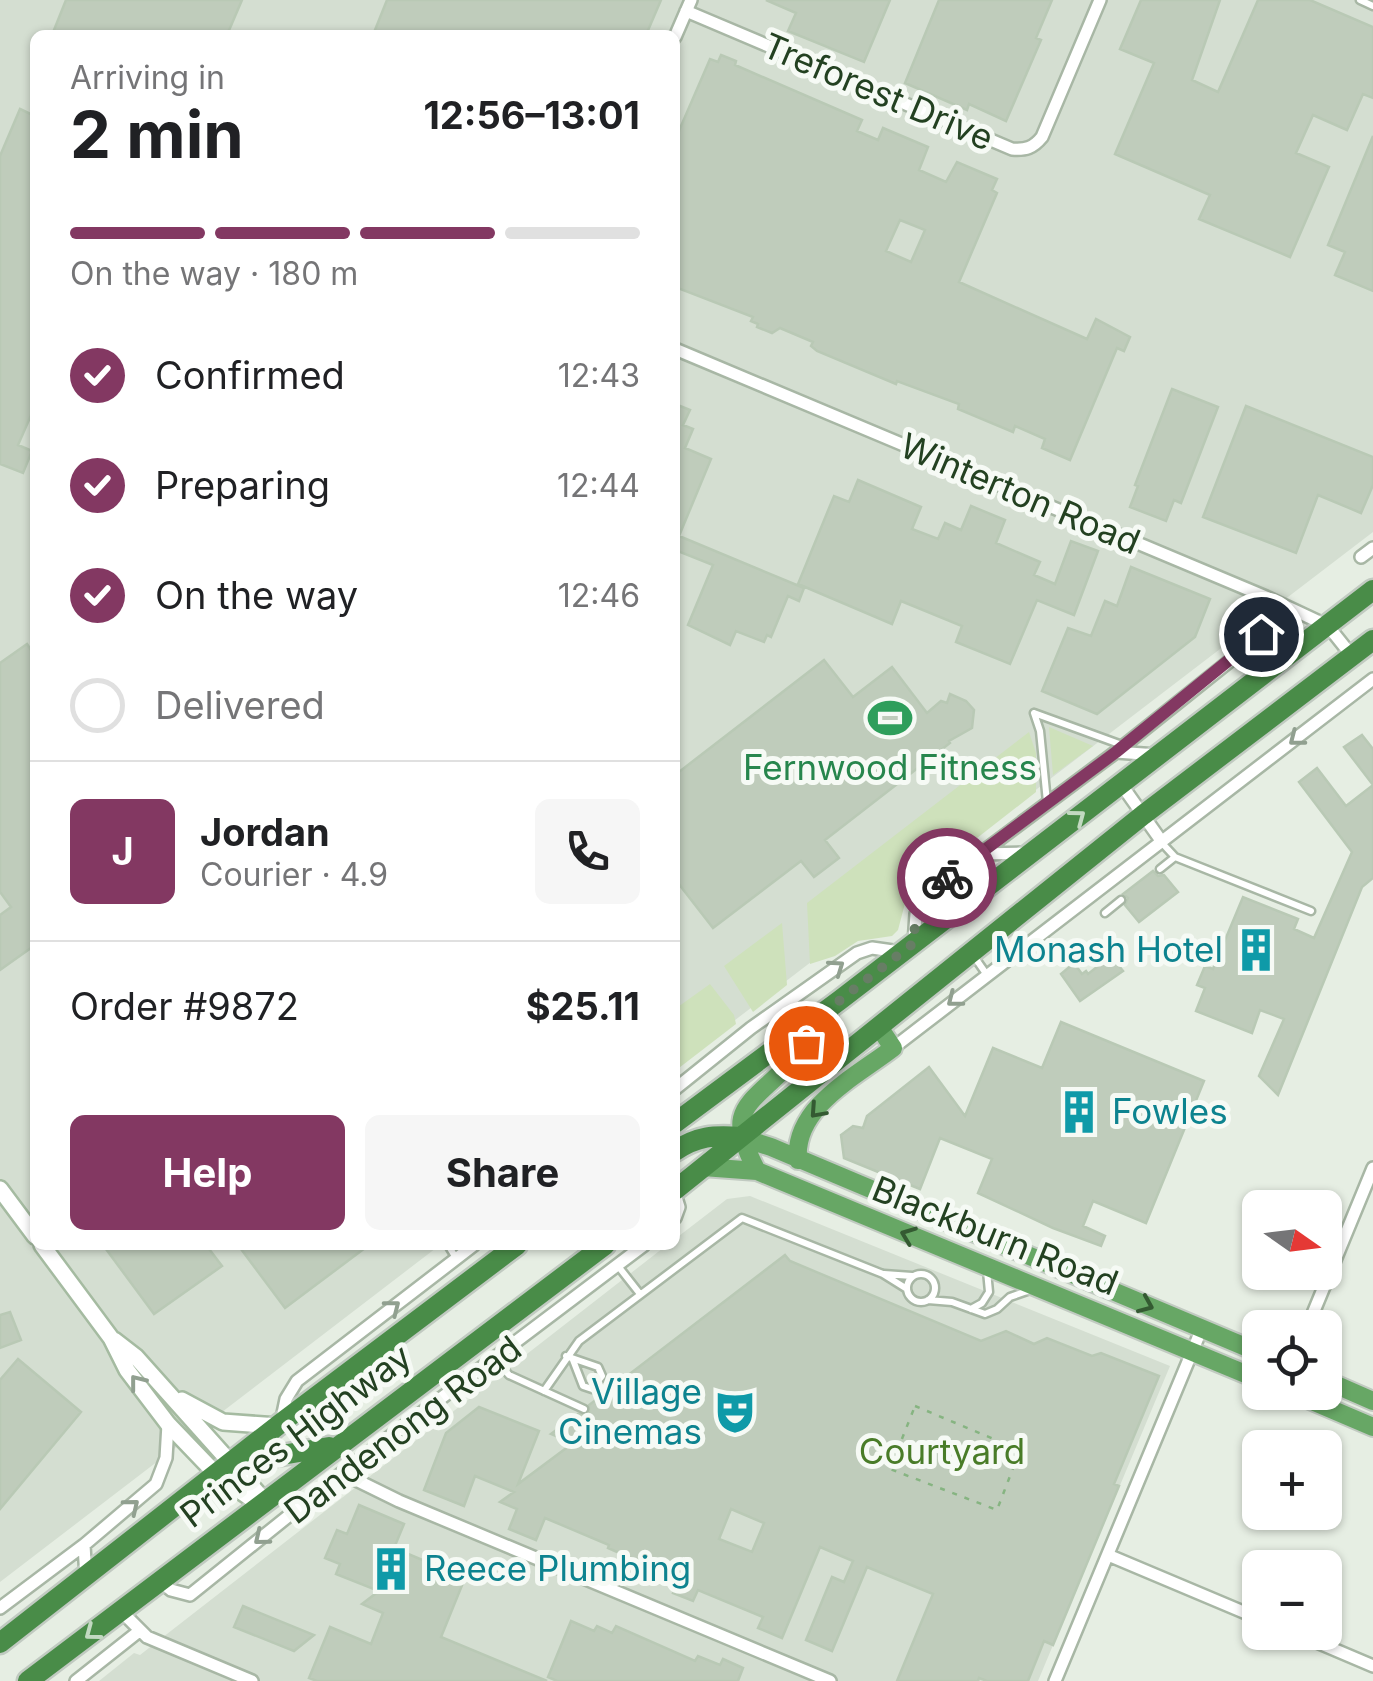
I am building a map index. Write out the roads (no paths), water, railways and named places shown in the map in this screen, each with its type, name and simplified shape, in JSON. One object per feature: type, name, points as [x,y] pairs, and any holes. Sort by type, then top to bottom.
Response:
[{"type":"highway","points":[[680,1119],[1373,590]]},
{"type":"highway","points":[[680,1188],[1142,816],[1373,640]]},
{"type":"highway","points":[[680,1148],[707,1136],[740,1137]]},
{"type":"highway","name":"Princes Highway","points":[[0,1643],[510,1250]]},
{"type":"highway","name":"Princes Highway","points":[[28,1681],[599,1250]]},
{"type":"highway","points":[[256,1443],[270,1457],[336,1446]]},
{"type":"main road","points":[[757,1172],[740,1137],[742,1117],[752,1096],[789,1064],[840,1000]]},
{"type":"main road","points":[[798,1160],[799,1140],[811,1114],[893,1048],[880,1027]]},
{"type":"main road","name":"Blackburn Road","points":[[740,1137],[1242,1345]]},
{"type":"main road","name":"Blackburn Road","points":[[703,1168],[757,1172],[1242,1373]]},
{"type":"main road","points":[[0,1189],[30,1229]]},
{"type":"main road","points":[[46,1250],[168,1424],[262,1502]]},
{"type":"main road","points":[[111,1338],[136,1357],[170,1394],[223,1469]]},
{"type":"main road","points":[[1342,1387],[1373,1400]]},
{"type":"main road","points":[[170,1394],[222,1422],[279,1425]]},
{"type":"main road","points":[[1333,1410],[1373,1427]]},
{"type":"street","name":"Treforest Drive","points":[[688,6],[1012,149],[1022,150],[1035,146],[1042,137],[1100,0]]},
{"type":"street","points":[[678,30],[688,6]]},
{"type":"street","name":"Winterton Road","points":[[680,351],[1328,626],[1352,656]]},
{"type":"street","points":[[1361,557],[1373,548]]},
{"type":"street","points":[[680,1084],[856,953],[872,948],[908,948],[923,898],[1256,640],[1264,626],[1266,598]]},
{"type":"street","points":[[893,1048],[1373,679]]},
{"type":"street","points":[[1120,748],[1158,756]]},
{"type":"street","points":[[1121,784],[1162,842]]},
{"type":"street","points":[[977,855],[1030,854]]},
{"type":"street","points":[[1315,1310],[1373,1168]]},
{"type":"street","name":"Princes Highway","points":[[279,1425],[286,1399],[297,1382],[468,1250]]},
{"type":"street","name":"Dandenong Road","points":[[160,1581],[172,1590],[190,1595],[342,1473],[638,1250]]},
{"type":"street","points":[[539,1296],[562,1308]]},
{"type":"street","points":[[1055,1681],[1202,1328]]},
{"type":"street","name":"Princes Highway","points":[[361,1332],[376,1352]]},
{"type":"street","name":"Princes Highway","points":[[0,1608],[156,1484],[166,1458],[168,1424]]},
{"type":"street","points":[[342,1473],[830,1681]]},
{"type":"street","points":[[84,1545],[86,1578]]},
{"type":"street","points":[[1108,1555],[1242,1611]]},
{"type":"street","points":[[121,1611],[138,1632],[252,1681]]},
{"type":"street","points":[[76,1681],[138,1632]]},
{"type":"street","points":[[1335,1650],[1373,1666]]},
{"type":"lane","points":[[1360,0],[1373,6]]},
{"type":"lane","points":[[1047,804],[1040,731],[1034,713],[1120,748]]},
{"type":"lane","points":[[1162,842],[1175,857],[1311,911]]},
{"type":"lane","points":[[1160,869],[1175,857]]},
{"type":"lane","points":[[1105,913],[1121,900]]},
{"type":"lane","points":[[971,952],[987,974]]},
{"type":"lane","points":[[544,1391],[579,1340],[742,1218],[883,1274],[907,1289],[912,1312],[934,1294],[934,1285]]},
{"type":"lane","points":[[451,1250],[456,1259]]},
{"type":"lane","points":[[617,1266],[640,1294]]},
{"type":"lane","points":[[970,1310],[990,1292],[986,1266]]},
{"type":"lane","points":[[883,1274],[926,1275],[952,1302],[986,1314],[1010,1297],[1038,1288]]},
{"type":"lane","points":[[907,1289],[912,1276]]},
{"type":"lane","points":[[911,1298],[952,1302]]},
{"type":"lane","points":[[494,1358],[508,1376],[584,1409]]},
{"type":"lane","points":[[570,1358],[598,1367],[602,1376],[599,1383],[592,1388],[584,1386],[570,1358]]},
{"type":"place","name":"Fernwood Fitness","points":[[890,718]]},
{"type":"place","name":"Monash Hotel","points":[[1256,950]]},
{"type":"place","name":"Fowles","points":[[1079,1112]]},
{"type":"place","name":"Village Cinemas","points":[[735,1412]]},
{"type":"place","name":"Reece Plumbing","points":[[391,1569]]},
{"type":"park label","name":"Courtyard","points":[[942,1452]]}]
